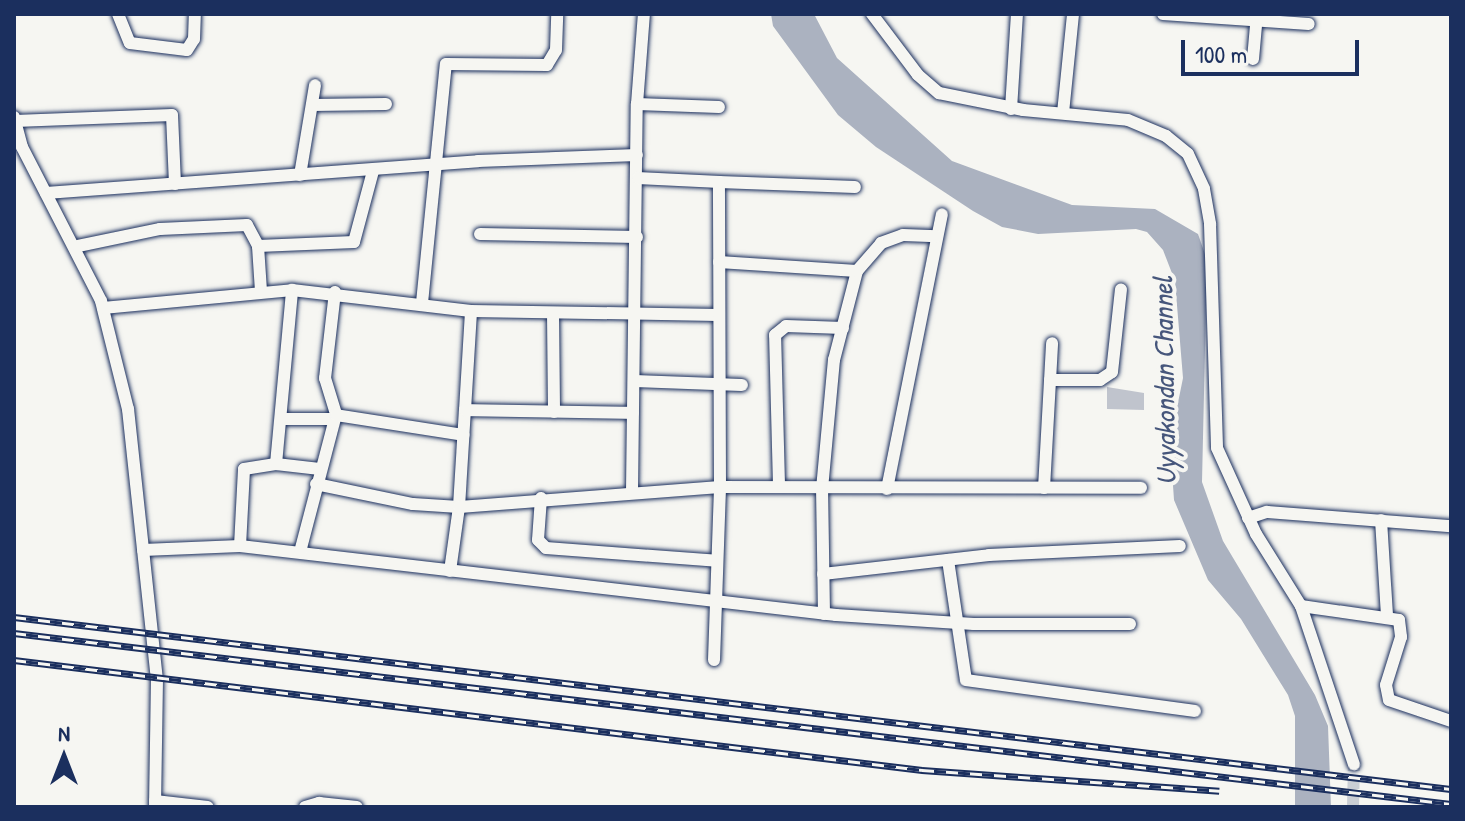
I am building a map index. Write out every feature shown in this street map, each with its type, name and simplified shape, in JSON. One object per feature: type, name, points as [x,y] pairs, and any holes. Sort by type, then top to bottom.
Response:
[{"type":"street","points":[[118,14],[130,43],[187,50],[194,39],[195,14]]},
{"type":"street","points":[[422,303],[431,167],[446,64],[547,65],[556,50],[557,14]]},
{"type":"street","points":[[632,492],[637,104],[644,14]]},
{"type":"street","points":[[872,14],[929,86],[955,99],[1145,125],[1188,154],[1197,170],[1210,224],[1217,448],[1248,518],[1301,606],[1354,764]]},
{"type":"street","points":[[1011,109],[1017,14]]},
{"type":"street","points":[[1063,113],[1073,14]]},
{"type":"street","points":[[1163,14],[1256,17],[1309,24]]},
{"type":"street","points":[[1253,59],[1256,17]]},
{"type":"street","points":[[300,175],[315,85]]},
{"type":"street","points":[[312,105],[386,104]]},
{"type":"street","points":[[637,104],[719,107]]},
{"type":"street","points":[[175,184],[172,115],[163,111],[15,119],[46,193],[78,246],[103,308],[128,409],[157,679],[155,804],[208,807]]},
{"type":"street","points":[[46,193],[637,155]]},
{"type":"street","points":[[258,246],[354,242],[373,171]]},
{"type":"street","points":[[638,178],[855,187]]},
{"type":"street","points":[[714,660],[720,487],[717,384],[719,182]]},
{"type":"street","points":[[887,489],[942,214]]},
{"type":"street","points":[[78,246],[160,229],[247,225],[258,246],[261,291]]},
{"type":"street","points":[[480,234],[637,237]]},
{"type":"street","points":[[824,614],[822,489],[834,360],[857,271],[881,243],[903,235],[937,236]]},
{"type":"street","points":[[719,262],[857,271]]},
{"type":"street","points":[[1050,380],[1100,380],[1112,372],[1121,289]]},
{"type":"street","points":[[103,308],[292,290],[335,292],[471,311],[718,315]]},
{"type":"street","points":[[276,464],[292,290]]},
{"type":"street","points":[[300,552],[334,417],[325,378],[335,292]]},
{"type":"street","points":[[450,571],[459,507],[471,311]]},
{"type":"street","points":[[553,313],[554,412]]},
{"type":"street","points":[[779,485],[775,335],[786,326],[843,328]]},
{"type":"street","points":[[1044,488],[1052,343]]},
{"type":"street","points":[[634,381],[742,385]]},
{"type":"street","points":[[465,410],[633,413]]},
{"type":"street","points":[[281,419],[334,417],[463,435]]},
{"type":"street","points":[[240,546],[241,473],[250,466],[276,464],[320,469]]},
{"type":"street","points":[[316,484],[413,504],[459,507],[541,498],[779,485],[822,489],[1141,488]]},
{"type":"street","points":[[541,498],[538,540],[546,548],[717,561]]},
{"type":"street","points":[[1248,518],[1267,512],[1451,526]]},
{"type":"street","points":[[1381,520],[1387,615]]},
{"type":"street","points":[[143,550],[240,546],[824,614],[958,623],[1130,624]]},
{"type":"street","points":[[823,574],[948,560],[1180,546]]},
{"type":"street","points":[[948,560],[966,680],[1195,711]]},
{"type":"street","points":[[1301,606],[1387,615],[1401,623],[1386,685],[1389,700],[1451,721]]},
{"type":"street","points":[[305,807],[319,803],[357,807]]},
{"type":"shaded area","points":[[771,14],[814,14],[837,58],[952,161],[1072,205],[1155,209],[1198,234],[1207,260],[1202,482],[1223,541],[1315,695],[1328,726],[1331,807],[1295,807],[1295,716],[1288,695],[1241,619],[1208,580],[1174,500],[1170,442],[1183,378],[1175,281],[1163,250],[1147,232],[1136,229],[1038,234],[1002,227],[973,211],[876,147],[838,115],[773,26]]},
{"type":"building","points":[[1107,387],[1144,393],[1144,410],[1107,409]]},
{"type":"tunnel","points":[[1353,807],[1354,764]]},
{"type":"railway","points":[[14,617],[1451,789]]},
{"type":"railway","points":[[14,633],[1451,804]]},
{"type":"railway","points":[[14,660],[922,770],[1219,791]]},
{"type":"water label","name":"Uyyakondan Channel","points":[[1164,381]]}]
